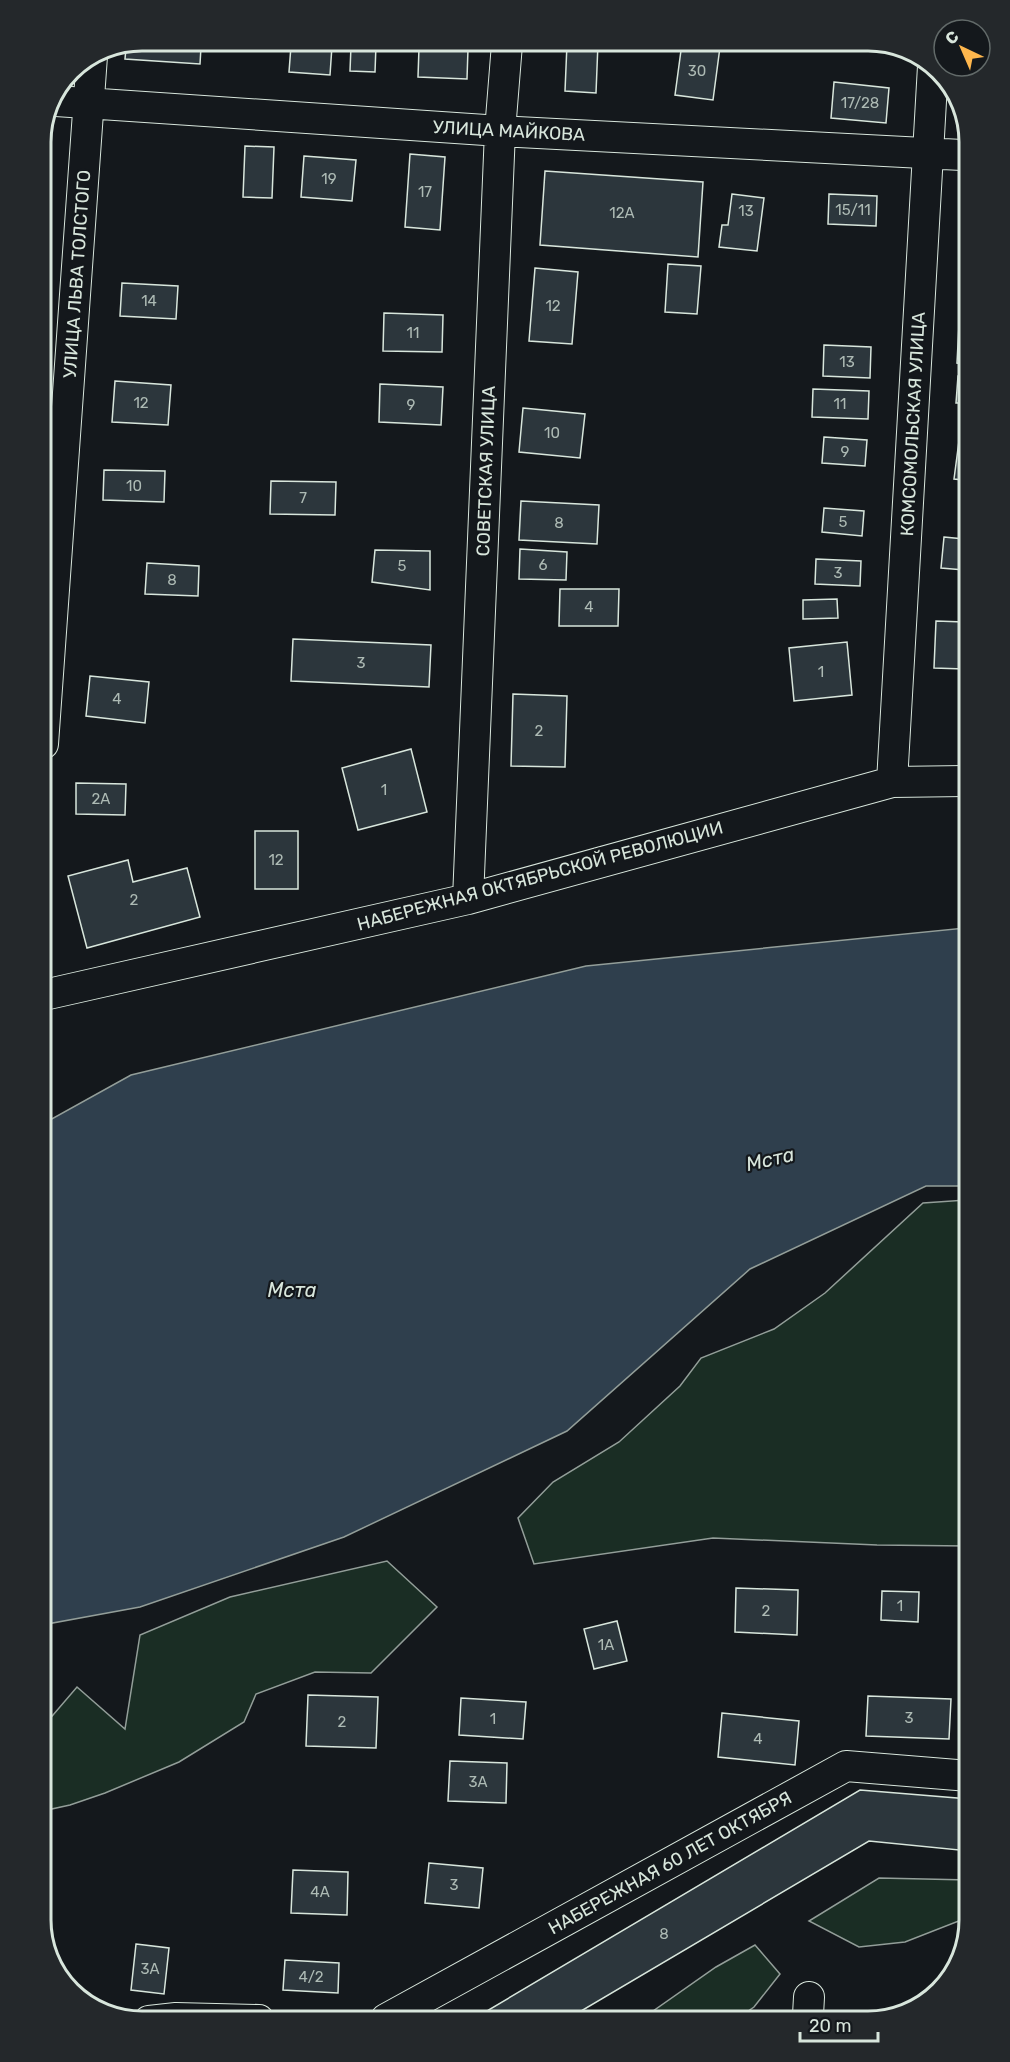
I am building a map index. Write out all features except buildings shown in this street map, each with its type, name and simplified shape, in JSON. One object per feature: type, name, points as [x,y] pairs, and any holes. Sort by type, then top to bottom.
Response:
[{"type":"street","name":"СОВЕТСКАЯ УЛИЦА","points":[[468,899],[500,131],[506,51]]},
{"type":"street","name":"УЛИЦА ЛЬВА ТОЛСТОГО","points":[[51,633],[91,66]]},
{"type":"street","name":"КОМСОМОЛЬСКАЯ УЛИЦА","points":[[892,782],[932,78]]},
{"type":"street","name":"УЛИЦА МАЙКОВА","points":[[61,102],[500,131],[959,155]]},
{"type":"street","name":"НАБЕРЕЖНАЯ ОКТЯБРЬСКОЙ РЕВОЛЮЦИИ","points":[[51,993],[468,899],[892,782],[959,781]]},
{"type":"street","name":"НАБЕРЕЖНАЯ 60 ЛЕТ ОКТЯБРЯ","points":[[401,2011],[846,1766],[959,1775]]},
{"type":"green space","points":[[959,1200],[959,1546],[713,1538],[534,1564],[518,1518],[553,1482],[619,1442],[680,1386],[701,1358],[774,1329],[825,1293],[923,1203]]},
{"type":"green space","points":[[387,1561],[437,1607],[371,1673],[315,1672],[256,1694],[244,1722],[179,1762],[105,1793],[51,1809],[51,1717],[77,1687],[125,1729],[140,1635],[230,1597]]},
{"type":"green space","points":[[879,1878],[959,1880],[959,1921],[905,1942],[859,1947],[809,1921]]},
{"type":"green space","points":[[755,1945],[780,1974],[748,2011],[653,2011],[716,1967]]},
{"type":"water","name":"Мста","points":[[959,929],[959,1186],[926,1186],[750,1269],[567,1431],[344,1537],[140,1607],[51,1623],[51,1119],[131,1075],[586,966]]}]
